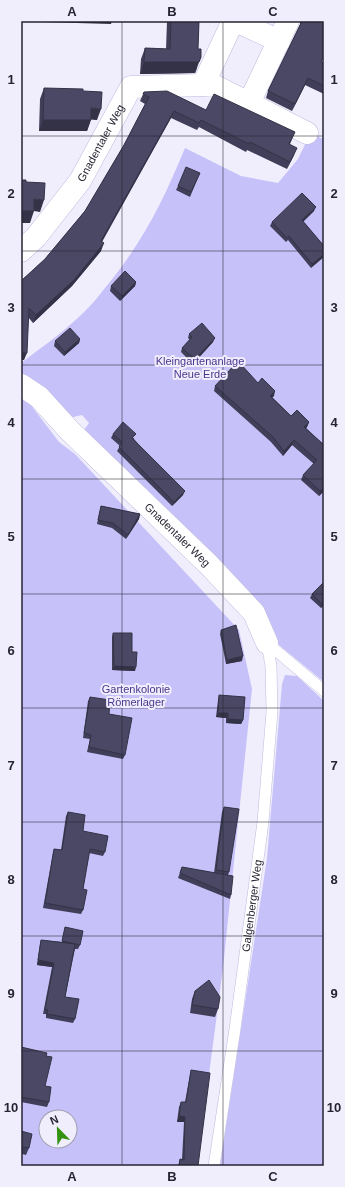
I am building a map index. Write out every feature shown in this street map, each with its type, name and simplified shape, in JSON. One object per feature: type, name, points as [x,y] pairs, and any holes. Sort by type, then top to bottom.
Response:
[{"type":"street","points":[[203,85],[234,21],[279,41]]},
{"type":"street","points":[[249,103],[288,21]]},
{"type":"street","name":"Gnadentaler Weg","points":[[21,251],[36,237],[80,181],[131,87],[215,86],[307,133]]},
{"type":"street","name":"Gnadentaler Weg","points":[[21,385],[39,397],[69,430],[209,565],[254,613],[267,644]]},
{"type":"lane","name":"Gnadentaler Weg","points":[[267,644],[324,691]]},
{"type":"lane","name":"Galgenberger Weg","points":[[214,1166],[235,1029],[263,822],[272,712],[271,666],[267,644]]},
{"type":"green space","name":"Kleingartenanlage Neue Erde","points":[[311,132],[324,140],[324,682],[279,645],[269,627],[84,430],[89,423],[82,415],[69,418],[21,372],[21,363],[81,315],[94,301],[133,251],[161,202],[185,148],[241,176],[278,183],[298,159]]},
{"type":"green space","name":"Gartenkolonie Römerlager","points":[[21,398],[27,400],[59,442],[75,454],[239,630],[252,689],[223,968],[197,1166],[21,1166]]},
{"type":"green space","points":[[285,675],[297,676],[324,701],[324,1166],[220,1166],[267,858],[282,684]]},
{"type":"building","points":[[171,21],[199,21],[198,49],[201,49],[201,57],[199,62],[144,62],[145,48],[170,49]]},
{"type":"building","points":[[302,21],[324,21],[324,55],[321,62],[324,63],[324,86],[308,78],[295,104],[268,91]]},
{"type":"building","points":[[44,88],[83,89],[83,91],[102,92],[101,109],[91,108],[91,120],[43,120]]},
{"type":"building","points":[[167,91],[206,110],[214,94],[295,132],[289,144],[297,148],[290,162],[250,142],[249,144],[201,120],[199,123],[174,111],[101,241],[104,243],[75,279],[36,315],[29,308],[27,353],[21,353],[21,281],[45,259],[85,211],[124,145],[149,97],[143,94],[144,92]]},
{"type":"building","points":[[186,167],[200,173],[191,192],[178,186]]},
{"type":"building","points":[[21,180],[26,180],[26,182],[45,183],[44,200],[34,199],[34,211],[21,211]]},
{"type":"building","points":[[302,193],[316,207],[302,220],[324,246],[324,254],[312,264],[289,236],[287,238],[272,222]]},
{"type":"building","points":[[125,271],[136,282],[122,296],[111,286]]},
{"type":"building","points":[[202,323],[215,338],[195,359],[182,348],[192,337],[189,334]]},
{"type":"building","points":[[70,328],[80,339],[65,352],[55,341]]},
{"type":"building","points":[[238,361],[258,383],[262,378],[275,391],[270,396],[291,416],[297,410],[309,422],[304,427],[324,445],[324,488],[320,491],[303,475],[317,460],[294,440],[284,451],[273,437],[215,386]]},
{"type":"building","points":[[123,422],[136,434],[132,438],[185,491],[174,502],[119,447],[122,442],[113,434]]},
{"type":"building","points":[[101,506],[140,514],[128,535],[113,523],[98,520]]},
{"type":"building","points":[[324,582],[324,602],[322,604],[312,594]]},
{"type":"building","points":[[236,625],[243,656],[227,660],[221,630]]},
{"type":"building","points":[[113,633],[132,633],[132,652],[137,652],[136,667],[114,666]]},
{"type":"building","points":[[219,695],[245,697],[243,720],[228,719],[228,713],[218,713]]},
{"type":"building","points":[[90,697],[110,700],[109,714],[132,718],[125,755],[89,747],[91,735],[84,733]]},
{"type":"building","points":[[224,807],[239,809],[229,872],[216,870]]},
{"type":"building","points":[[68,812],[85,815],[83,831],[108,836],[105,852],[90,849],[83,889],[87,890],[83,910],[45,903],[54,849],[62,850]]},
{"type":"building","points":[[182,867],[233,876],[231,895],[180,873]]},
{"type":"building","points":[[65,927],[83,931],[80,945],[62,941]]},
{"type":"building","points":[[41,940],[75,944],[65,997],[79,999],[75,1019],[47,1014],[48,1010],[45,1009],[54,963],[38,960]]},
{"type":"building","points":[[209,980],[220,997],[218,1009],[192,1005],[195,991]]},
{"type":"building","points":[[21,1047],[47,1053],[46,1056],[52,1057],[45,1086],[51,1087],[49,1102],[21,1097]]},
{"type":"building","points":[[191,1070],[210,1073],[198,1166],[179,1166],[180,1159],[184,1160],[185,1117],[179,1116],[181,1102],[186,1102]]},
{"type":"building","points":[[21,1131],[32,1134],[29,1148],[23,1147],[21,1156]]}]
